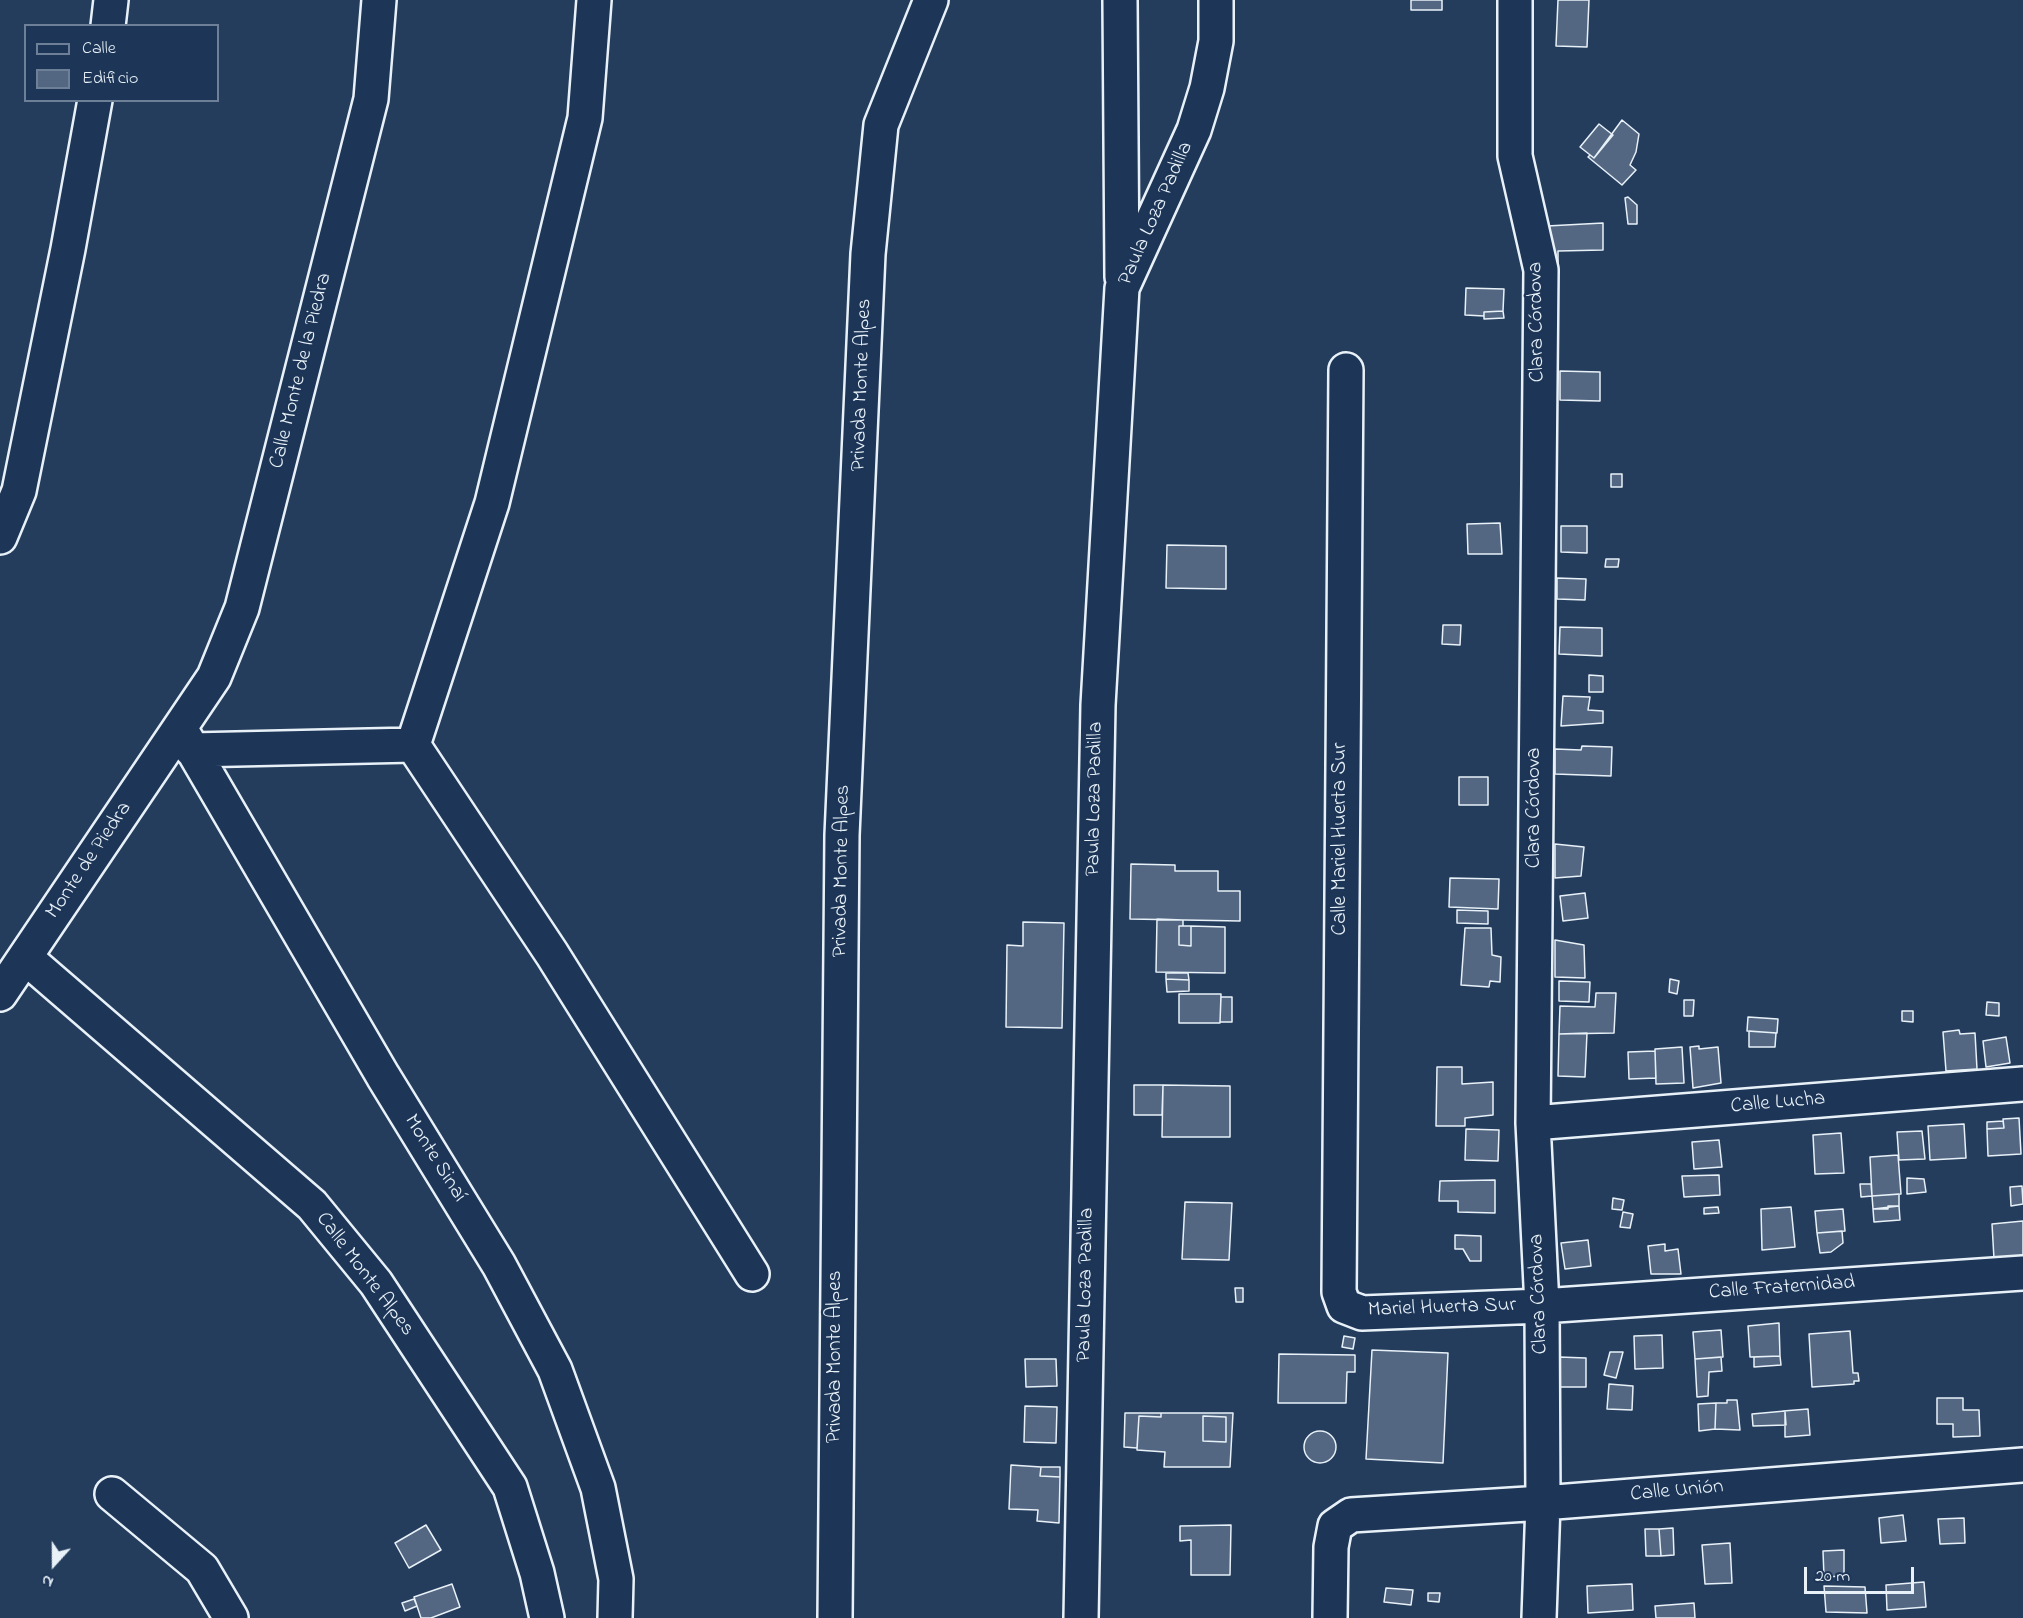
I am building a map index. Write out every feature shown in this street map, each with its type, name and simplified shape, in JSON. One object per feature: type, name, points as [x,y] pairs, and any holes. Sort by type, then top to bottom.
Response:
[{"type":"street","points":[[108,24],[111,0]]},
{"type":"street","name":"Calle Monte de la Piedra","points":[[186,739],[242,608],[371,99],[379,0]]},
{"type":"street","points":[[413,745],[495,492],[585,118],[594,0]]},
{"type":"street","name":"Privada Monte Alpes","points":[[835,1618],[842,835],[868,254],[881,125],[931,0]]},
{"type":"street","points":[[1120,0],[1122,288]]},
{"type":"street","name":"Paula Loza Padilla","points":[[1081,1618],[1098,705],[1122,288],[1194,129],[1207,88],[1216,41],[1216,0]]},
{"type":"street","name":"Clara Córdova","points":[[1515,0],[1515,156],[1541,270],[1533,1123],[1542,1305],[1543,1503],[1539,1618]]},
{"type":"street","points":[[0,537],[19,492],[69,249],[95,102]]},
{"type":"street","name":"Calle Mariel Huerta Sur","points":[[1344,1306],[1339,1292],[1339,1280],[1346,370]]},
{"type":"street","points":[[186,739],[413,745]]},
{"type":"street","name":"Monte de Piedra","points":[[0,994],[186,739]]},
{"type":"street","name":"Monte Sinaí","points":[[186,739],[383,1076],[499,1265],[555,1370],[598,1488],[616,1579],[615,1618]]},
{"type":"street","points":[[413,745],[552,954],[752,1274]]},
{"type":"street","name":"Calle Monte Alpes","points":[[26,958],[312,1205],[376,1283],[510,1487],[537,1573],[547,1618]]},
{"type":"street","name":"Calle Lucha","points":[[1533,1123],[2023,1084]]},
{"type":"street","name":"Calle Fraternidad","points":[[1542,1305],[2023,1273]]},
{"type":"street","name":"Mariel Huerta Sur","points":[[1344,1306],[1362,1313],[1542,1305]]},
{"type":"street","name":"Calle Unión","points":[[1330,1618],[1331,1547],[1335,1526],[1351,1515],[1543,1503],[2023,1464]]},
{"type":"street","points":[[112,1494],[202,1569],[231,1618]]},
{"type":"building","points":[[1411,0],[1442,0],[1442,10],[1411,10]]},
{"type":"building","points":[[1558,0],[1589,0],[1587,47],[1556,46]]},
{"type":"building","points":[[1622,120],[1639,134],[1636,152],[1630,165],[1636,170],[1622,185],[1588,157],[1590,155],[1594,158]]},
{"type":"building","points":[[1599,124],[1613,135],[1594,158],[1580,147]]},
{"type":"building","points":[[1628,197],[1637,205],[1637,224],[1628,224],[1625,198]]},
{"type":"building","points":[[1603,223],[1603,250],[1558,251],[1558,269],[1544,269],[1547,226]]},
{"type":"building","points":[[1466,288],[1504,289],[1503,311],[1484,312],[1484,316],[1465,315]]},
{"type":"building","points":[[1503,311],[1504,318],[1484,319],[1484,312]]},
{"type":"building","points":[[1560,371],[1600,372],[1600,401],[1560,400]]},
{"type":"building","points":[[1611,474],[1622,474],[1622,487],[1611,487]]},
{"type":"building","points":[[1500,523],[1502,554],[1468,554],[1467,524]]},
{"type":"building","points":[[1561,526],[1587,526],[1587,553],[1561,552]]},
{"type":"building","points":[[1167,545],[1226,546],[1226,589],[1166,588]]},
{"type":"building","points":[[1606,559],[1619,559],[1618,567],[1605,567]]},
{"type":"building","points":[[1557,578],[1586,579],[1585,600],[1557,599]]},
{"type":"building","points":[[1443,625],[1461,625],[1460,645],[1442,644]]},
{"type":"building","points":[[1560,627],[1602,628],[1602,656],[1559,654]]},
{"type":"building","points":[[1589,675],[1603,676],[1603,692],[1589,692]]},
{"type":"building","points":[[1563,696],[1590,697],[1588,710],[1603,711],[1603,723],[1561,726]]},
{"type":"building","points":[[1582,746],[1612,747],[1611,776],[1555,774],[1555,749],[1581,750]]},
{"type":"building","points":[[1459,777],[1488,777],[1488,805],[1459,805]]},
{"type":"building","points":[[1555,844],[1584,847],[1581,876],[1555,878]]},
{"type":"building","points":[[1131,864],[1175,865],[1175,871],[1218,871],[1218,891],[1240,891],[1240,921],[1130,919]]},
{"type":"building","points":[[1450,878],[1499,879],[1498,909],[1449,907]]},
{"type":"building","points":[[1585,893],[1588,918],[1563,921],[1560,896]]},
{"type":"building","points":[[1457,910],[1488,911],[1488,924],[1457,923]]},
{"type":"building","points":[[1157,919],[1183,920],[1183,926],[1179,926],[1179,945],[1191,946],[1191,926],[1225,927],[1225,973],[1156,972]]},
{"type":"building","points":[[1023,922],[1064,923],[1062,1028],[1006,1027],[1007,945],[1023,946]]},
{"type":"building","points":[[1179,926],[1191,926],[1191,946],[1179,945]]},
{"type":"building","points":[[1465,928],[1491,928],[1492,955],[1501,957],[1500,982],[1490,981],[1489,987],[1461,985]]},
{"type":"building","points":[[1555,940],[1584,945],[1585,978],[1555,977]]},
{"type":"building","points":[[1166,973],[1188,973],[1189,980],[1166,979]]},
{"type":"building","points":[[1166,979],[1189,980],[1189,991],[1167,992]]},
{"type":"building","points":[[1670,979],[1679,981],[1677,994],[1669,992]]},
{"type":"building","points":[[1559,981],[1590,982],[1589,1002],[1559,1001]]},
{"type":"building","points":[[1596,993],[1616,993],[1614,1033],[1559,1034],[1560,1006],[1595,1007]]},
{"type":"building","points":[[1179,994],[1221,994],[1220,1023],[1179,1023]]},
{"type":"building","points":[[1221,997],[1232,997],[1232,1022],[1220,1022]]},
{"type":"building","points":[[1684,1000],[1694,1000],[1693,1016],[1684,1016]]},
{"type":"building","points":[[1987,1002],[1999,1003],[1999,1016],[1986,1015]]},
{"type":"building","points":[[1902,1011],[1913,1011],[1913,1022],[1902,1021]]},
{"type":"building","points":[[1748,1017],[1778,1019],[1777,1033],[1747,1031]]},
{"type":"building","points":[[1959,1030],[1960,1034],[1975,1033],[1977,1069],[1946,1071],[1943,1032]]},
{"type":"building","points":[[1749,1031],[1776,1033],[1775,1047],[1749,1047]]},
{"type":"building","points":[[1587,1033],[1585,1077],[1558,1076],[1559,1034]]},
{"type":"building","points":[[2006,1037],[2010,1063],[1986,1067],[1983,1041]]},
{"type":"building","points":[[1699,1046],[1699,1049],[1718,1047],[1721,1083],[1693,1088],[1690,1047]]},
{"type":"building","points":[[1682,1047],[1684,1083],[1656,1084],[1655,1049]]},
{"type":"building","points":[[1655,1051],[1656,1078],[1629,1079],[1628,1052]]},
{"type":"building","points":[[1437,1067],[1462,1067],[1462,1084],[1493,1082],[1493,1115],[1465,1118],[1465,1126],[1436,1126]]},
{"type":"building","points":[[1134,1085],[1163,1085],[1162,1115],[1134,1115]]},
{"type":"building","points":[[1163,1085],[1230,1086],[1230,1137],[1162,1137]]},
{"type":"building","points":[[2019,1118],[2021,1154],[1988,1156],[1987,1129],[2004,1128],[2003,1119]]},
{"type":"building","points":[[2003,1121],[2004,1128],[1987,1129],[1987,1122]]},
{"type":"building","points":[[1964,1124],[1966,1158],[1930,1160],[1928,1126]]},
{"type":"building","points":[[1466,1129],[1499,1130],[1498,1161],[1465,1160]]},
{"type":"building","points":[[1922,1131],[1925,1159],[1899,1160],[1897,1132]]},
{"type":"building","points":[[1841,1133],[1844,1173],[1815,1174],[1813,1135]]},
{"type":"building","points":[[1719,1140],[1722,1167],[1694,1169],[1692,1142]]},
{"type":"building","points":[[1898,1155],[1901,1194],[1872,1196],[1870,1157]]},
{"type":"building","points":[[1719,1175],[1720,1195],[1684,1197],[1682,1176]]},
{"type":"building","points":[[1907,1178],[1924,1179],[1926,1192],[1907,1194]]},
{"type":"building","points":[[1495,1180],[1495,1213],[1458,1212],[1458,1201],[1439,1201],[1440,1181]]},
{"type":"building","points":[[1860,1184],[1871,1184],[1872,1196],[1861,1197]]},
{"type":"building","points":[[2022,1186],[2023,1204],[2011,1206],[2010,1187]]},
{"type":"building","points":[[1899,1194],[1899,1206],[1873,1209],[1872,1196]]},
{"type":"building","points":[[1613,1198],[1624,1200],[1622,1210],[1612,1209]]},
{"type":"building","points":[[1185,1202],[1232,1203],[1229,1260],[1182,1259]]},
{"type":"building","points":[[1888,1206],[1899,1206],[1900,1220],[1874,1222],[1873,1209],[1888,1209]]},
{"type":"building","points":[[1718,1207],[1719,1213],[1704,1214],[1704,1208]]},
{"type":"building","points":[[1791,1207],[1795,1247],[1762,1250],[1761,1209]]},
{"type":"building","points":[[1843,1209],[1845,1231],[1817,1233],[1815,1211]]},
{"type":"building","points":[[1623,1212],[1633,1214],[1630,1228],[1620,1227]]},
{"type":"building","points":[[2023,1221],[2023,1257],[1994,1259],[1992,1224]]},
{"type":"building","points":[[1842,1231],[1843,1243],[1831,1252],[1820,1253],[1817,1233]]},
{"type":"building","points":[[1455,1235],[1481,1236],[1481,1261],[1470,1261],[1463,1249],[1455,1249]]},
{"type":"building","points":[[1588,1240],[1591,1266],[1565,1269],[1561,1243]]},
{"type":"building","points":[[1665,1244],[1665,1251],[1678,1249],[1681,1274],[1651,1274],[1648,1246]]},
{"type":"building","points":[[1235,1288],[1243,1288],[1243,1302],[1236,1302]]},
{"type":"building","points":[[1779,1323],[1780,1356],[1750,1357],[1748,1326]]},
{"type":"building","points":[[1721,1330],[1723,1357],[1695,1359],[1693,1332]]},
{"type":"building","points":[[1850,1331],[1853,1373],[1858,1373],[1859,1381],[1854,1381],[1854,1384],[1812,1387],[1809,1334]]},
{"type":"building","points":[[1662,1335],[1663,1368],[1635,1369],[1634,1336]]},
{"type":"building","points":[[1344,1336],[1355,1338],[1353,1349],[1342,1347]]},
{"type":"building","points":[[1372,1350],[1448,1353],[1443,1463],[1366,1459]]},
{"type":"building","points":[[1610,1352],[1623,1352],[1616,1378],[1604,1375]]},
{"type":"building","points":[[1279,1354],[1355,1355],[1355,1372],[1347,1372],[1346,1403],[1278,1403]]},
{"type":"building","points":[[1780,1356],[1781,1365],[1754,1367],[1754,1357]]},
{"type":"building","points":[[1559,1357],[1586,1358],[1586,1387],[1559,1387]]},
{"type":"building","points":[[1721,1357],[1722,1371],[1709,1372],[1708,1396],[1697,1397],[1695,1359]]},
{"type":"building","points":[[1025,1359],[1056,1359],[1057,1386],[1026,1387]]},
{"type":"building","points":[[1609,1384],[1633,1386],[1632,1410],[1607,1409]]},
{"type":"building","points":[[1937,1398],[1963,1398],[1963,1410],[1979,1410],[1980,1436],[1953,1437],[1953,1424],[1937,1424]]},
{"type":"building","points":[[1727,1400],[1737,1400],[1740,1430],[1715,1429],[1716,1403],[1727,1403]]},
{"type":"building","points":[[1716,1403],[1715,1429],[1699,1431],[1698,1404]]},
{"type":"building","points":[[1025,1406],[1057,1407],[1056,1443],[1024,1442]]},
{"type":"building","points":[[1808,1409],[1810,1435],[1785,1437],[1785,1411],[1783,1411]]},
{"type":"building","points":[[1785,1411],[1786,1425],[1753,1426],[1752,1414]]},
{"type":"building","points":[[1125,1413],[1161,1413],[1161,1417],[1139,1416],[1137,1448],[1124,1447]]},
{"type":"building","points":[[1161,1413],[1233,1413],[1230,1467],[1164,1467],[1165,1452],[1137,1450],[1139,1416],[1161,1417]],"holes":[[[1203,1416],[1226,1417],[1226,1442],[1203,1441]]]},
{"type":"building","points":[[1203,1416],[1226,1417],[1226,1442],[1203,1441]]},
{"type":"building","points":[[1320,1431],[1331,1436],[1336,1447],[1331,1458],[1320,1463],[1309,1458],[1304,1447],[1309,1436]]},
{"type":"building","points":[[1011,1465],[1041,1467],[1040,1476],[1060,1477],[1059,1523],[1037,1521],[1038,1510],[1009,1509]]},
{"type":"building","points":[[1041,1467],[1060,1467],[1060,1477],[1040,1476]]},
{"type":"building","points":[[1903,1515],[1906,1541],[1881,1543],[1879,1518]]},
{"type":"building","points":[[1964,1518],[1965,1543],[1940,1544],[1938,1519]]},
{"type":"building","points":[[426,1525],[441,1550],[409,1568],[395,1543]]},
{"type":"building","points":[[1231,1525],[1230,1575],[1191,1575],[1191,1540],[1180,1541],[1180,1526]]},
{"type":"building","points":[[1673,1528],[1674,1555],[1661,1556],[1659,1529]]},
{"type":"building","points":[[1645,1529],[1659,1529],[1661,1556],[1646,1556]]},
{"type":"building","points":[[1730,1543],[1732,1583],[1705,1584],[1702,1545]]},
{"type":"building","points":[[1844,1550],[1844,1576],[1824,1577],[1823,1551]]},
{"type":"building","points":[[1924,1582],[1926,1607],[1887,1610],[1886,1585]]},
{"type":"building","points":[[452,1584],[460,1607],[431,1618],[421,1618],[414,1597]]},
{"type":"building","points":[[1632,1584],[1633,1610],[1588,1613],[1587,1586]]},
{"type":"building","points":[[1824,1586],[1865,1587],[1867,1613],[1826,1612]]},
{"type":"building","points":[[1386,1588],[1413,1590],[1411,1605],[1384,1602]]},
{"type":"building","points":[[1428,1593],[1440,1593],[1439,1602],[1428,1601]]},
{"type":"building","points":[[414,1599],[417,1606],[405,1611],[402,1603]]},
{"type":"building","points":[[1694,1603],[1695,1618],[1656,1618],[1655,1606]]}]
